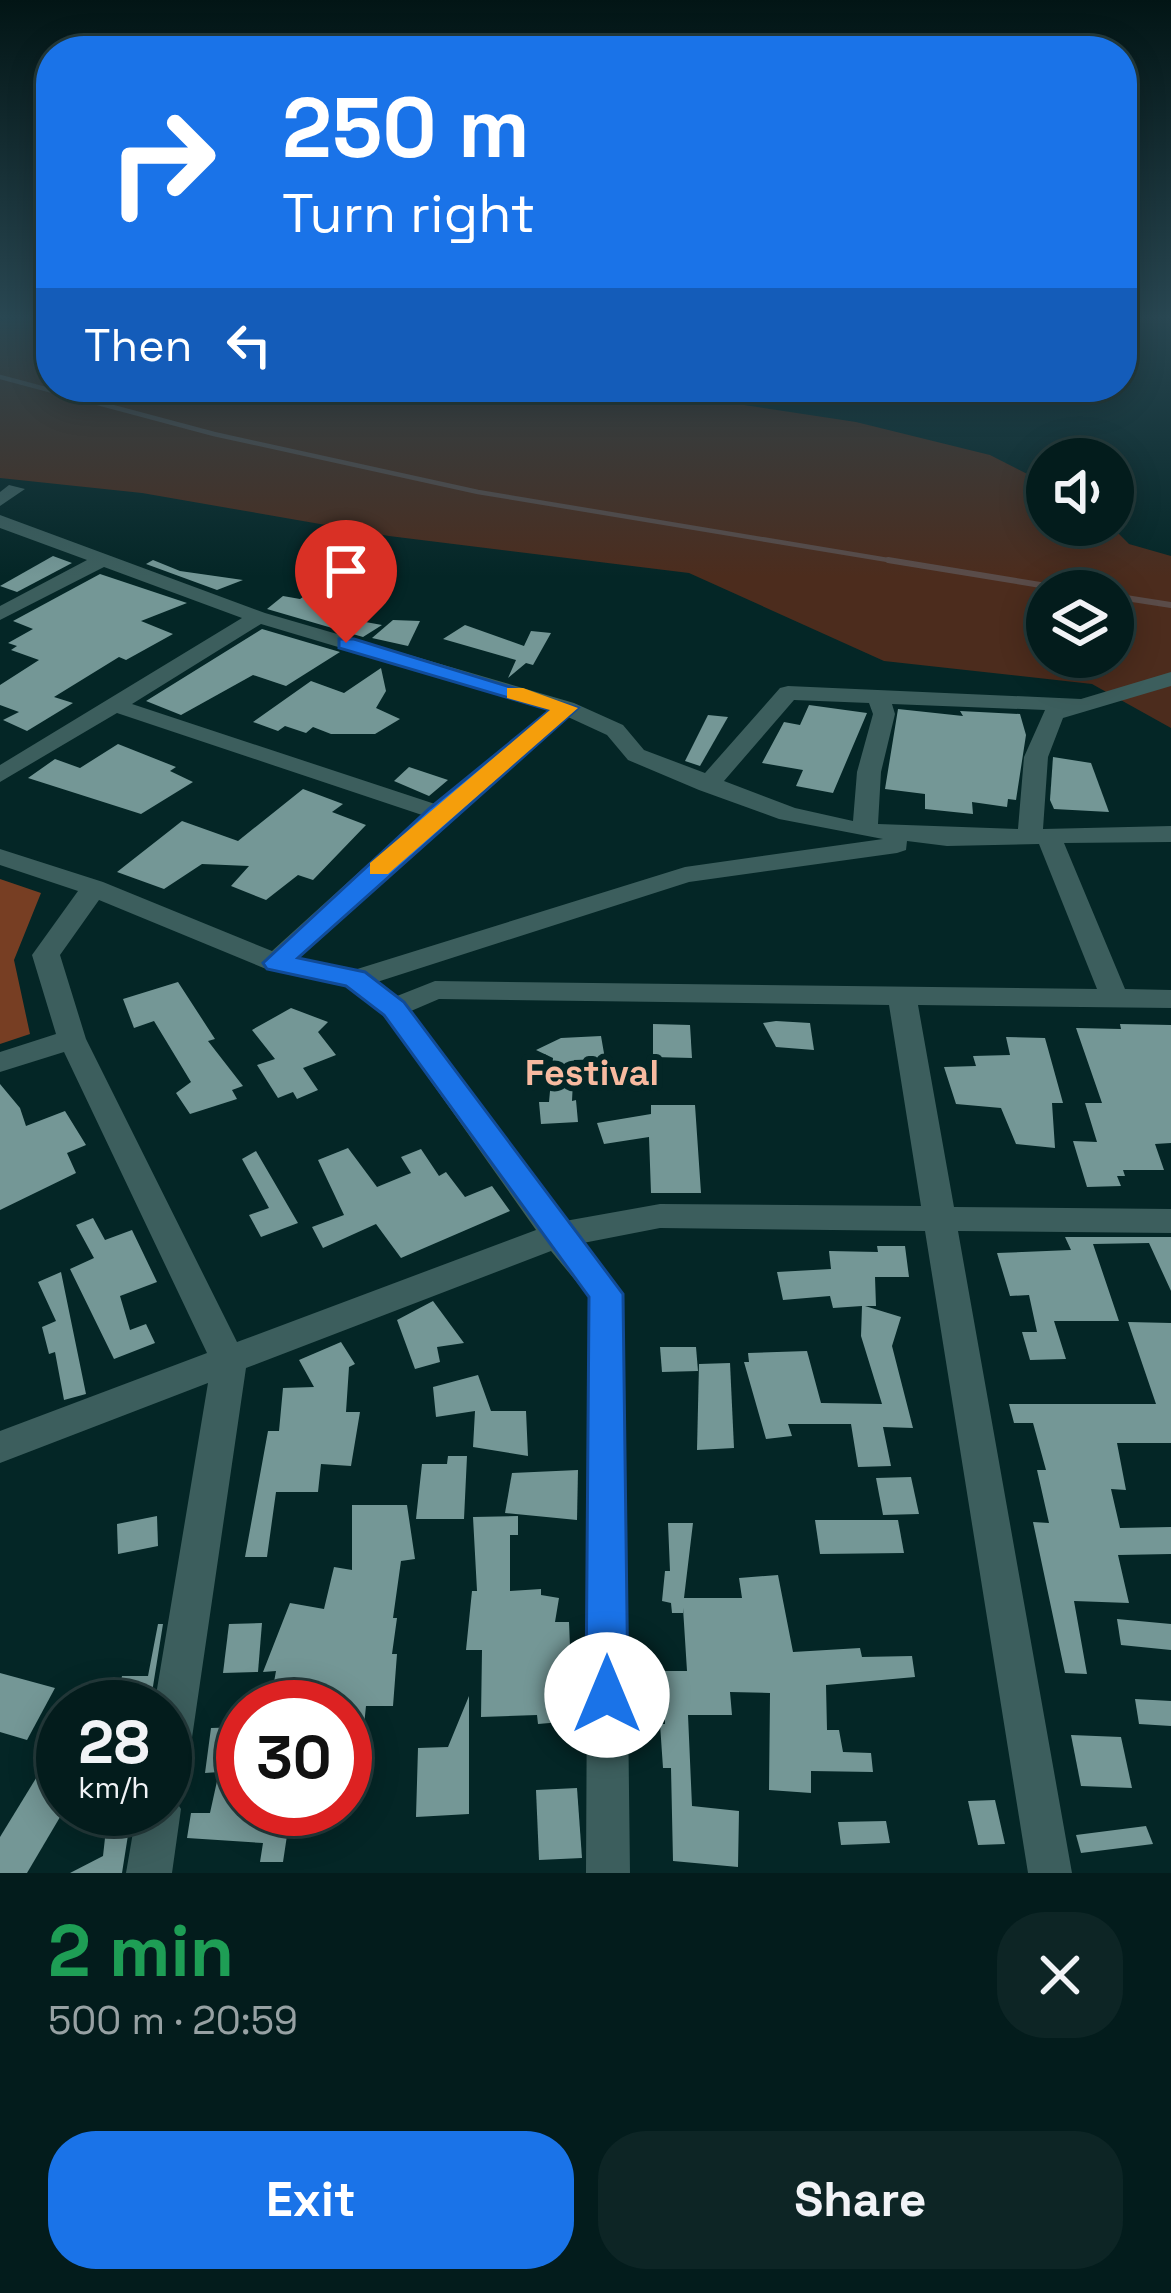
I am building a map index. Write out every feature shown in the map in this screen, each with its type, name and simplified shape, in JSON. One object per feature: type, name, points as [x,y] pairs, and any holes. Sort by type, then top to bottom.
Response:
[{"type":"street","points":[[0,521],[258,617],[566,708],[615,730],[636,754],[788,814],[865,831],[962,836],[1171,834]]},
{"type":"street","points":[[0,614],[104,559]]},
{"type":"street","points":[[0,775],[258,617]]},
{"type":"street","points":[[1115,999],[1039,835],[1036,757],[1053,714],[1171,679]]},
{"type":"street","points":[[708,785],[788,694],[1076,704]]},
{"type":"street","points":[[865,831],[869,772],[884,714],[878,696]]},
{"type":"street","points":[[114,705],[439,814]]},
{"type":"street","points":[[277,963],[439,814],[566,708]]},
{"type":"street","points":[[355,979],[685,875],[962,836]]},
{"type":"street","points":[[0,857],[94,888],[277,963],[355,979],[394,1009],[606,1294],[608,1873]]},
{"type":"street","points":[[94,888],[46,955],[72,1039],[229,1362],[179,1680]]},
{"type":"street","points":[[394,1009],[435,990],[1171,999]]},
{"type":"street","points":[[902,996],[1051,1873]]},
{"type":"street","points":[[0,1062],[72,1039]]},
{"type":"street","points":[[0,1447],[557,1234],[661,1216],[938,1223],[1171,1221]]},
{"type":"street","points":[[149,1873],[155,1836]]},
{"type":"shaded area","points":[[0,402],[727,402],[856,422],[990,455],[1026,473],[1026,546],[1134,545],[1171,556],[1171,728],[1092,684],[1038,678],[1134,678],[1134,570],[1026,570],[1026,677],[884,661],[689,573],[389,536],[142,493],[0,478]]},
{"type":"shaded area","points":[[0,879],[41,893],[14,960],[30,1034],[0,1044]]},
{"type":"building","points":[[53,556],[72,563],[17,592],[0,586]]},
{"type":"building","points":[[153,560],[180,571],[243,580],[217,590],[146,564]]},
{"type":"building","points":[[100,574],[187,603],[141,621],[173,634],[126,660],[119,657],[54,697],[73,703],[27,731],[3,720],[19,712],[0,705],[0,685],[39,660],[11,650],[17,646],[8,643],[33,629],[13,621]]},
{"type":"building","points":[[326,582],[348,588],[327,603],[347,606],[338,617],[382,625],[363,637],[267,609],[283,596],[300,599]]},
{"type":"building","points":[[393,620],[420,621],[408,646],[372,638]]},
{"type":"building","points":[[465,625],[524,646],[531,631],[551,633],[533,665],[526,663],[508,678],[516,660],[443,639]]},
{"type":"building","points":[[262,629],[340,652],[286,686],[253,675],[181,715],[146,701]]},
{"type":"building","points":[[381,668],[386,691],[376,708],[400,719],[375,734],[331,734],[313,727],[306,733],[285,726],[278,731],[253,722],[311,681],[344,693]]},
{"type":"building","points":[[809,705],[867,713],[833,793],[796,786],[803,770],[762,763],[784,722],[800,725]]},
{"type":"building","points":[[898,709],[963,716],[960,711],[1020,714],[1026,735],[1016,800],[1008,799],[1007,807],[972,802],[973,814],[925,809],[925,794],[885,789]]},
{"type":"building","points":[[708,715],[728,717],[700,766],[685,761]]},
{"type":"building","points":[[118,744],[176,767],[170,771],[193,782],[141,814],[28,778],[55,759],[80,768]]},
{"type":"building","points":[[1053,757],[1091,763],[1109,812],[1054,809],[1050,800]]},
{"type":"building","points":[[409,767],[448,780],[429,796],[394,781]]},
{"type":"building","points":[[303,789],[343,804],[332,812],[366,825],[313,880],[298,875],[266,900],[231,886],[249,866],[202,864],[164,889],[117,872],[182,821],[238,841]]},
{"type":"building","points":[[178,982],[215,1039],[208,1041],[243,1086],[232,1090],[237,1099],[190,1114],[176,1093],[191,1082],[154,1021],[134,1028],[123,999]]},
{"type":"building","points":[[291,1008],[328,1022],[318,1032],[336,1055],[303,1068],[318,1090],[297,1099],[293,1092],[278,1098],[257,1065],[275,1059],[252,1030]]},
{"type":"building","points":[[763,1023],[810,1023],[814,1050],[776,1047]]},
{"type":"building","points":[[653,1024],[690,1025],[692,1058],[653,1057]]},
{"type":"building","points":[[1120,1024],[1171,1025],[1171,1143],[1155,1144],[1164,1170],[1123,1170],[1125,1176],[1117,1176],[1121,1186],[1087,1187],[1073,1141],[1097,1142],[1085,1103],[1102,1103],[1076,1028],[1121,1029]]},
{"type":"building","points":[[601,1036],[605,1059],[574,1060],[572,1101],[576,1100],[578,1122],[541,1124],[539,1102],[549,1102],[553,1058],[536,1050],[561,1038]]},
{"type":"building","points":[[1006,1037],[1045,1038],[1063,1103],[1052,1103],[1055,1148],[1016,1144],[1001,1108],[956,1104],[944,1067],[976,1066],[973,1056],[1010,1055]]},
{"type":"building","points":[[0,1084],[20,1108],[26,1126],[65,1111],[86,1145],[67,1153],[76,1173],[0,1210]]},
{"type":"building","points":[[651,1105],[695,1105],[701,1193],[651,1193],[649,1137],[604,1144],[597,1123],[651,1114]]},
{"type":"building","points":[[348,1148],[377,1187],[411,1173],[401,1157],[421,1149],[439,1176],[446,1172],[465,1197],[492,1186],[510,1211],[401,1258],[376,1224],[323,1248],[312,1227],[344,1215],[318,1160]]},
{"type":"building","points":[[256,1151],[298,1223],[261,1237],[249,1215],[269,1208],[242,1159]]},
{"type":"building","points":[[93,1218],[105,1240],[132,1230],[157,1282],[120,1296],[130,1330],[146,1324],[155,1343],[114,1359],[70,1269],[94,1258],[76,1225]]},
{"type":"building","points":[[1065,1237],[1171,1237],[1171,1291],[1149,1243],[1093,1244],[1119,1321],[1054,1321],[1066,1359],[1030,1360],[1022,1332],[1037,1332],[1029,1295],[1010,1296],[997,1253],[1071,1250]]},
{"type":"building","points":[[877,1246],[905,1246],[909,1277],[875,1277],[876,1306],[865,1306],[901,1317],[892,1346],[913,1428],[883,1427],[891,1466],[858,1467],[851,1424],[788,1424],[792,1436],[766,1439],[744,1362],[749,1362],[748,1353],[807,1351],[821,1403],[882,1404],[861,1336],[862,1306],[833,1308],[830,1296],[783,1300],[777,1272],[831,1269],[829,1251],[878,1252]]},
{"type":"building","points":[[61,1272],[86,1394],[64,1400],[55,1352],[49,1354],[42,1327],[56,1321],[38,1282]]},
{"type":"building","points":[[433,1301],[464,1343],[437,1347],[440,1362],[415,1369],[397,1320]]},
{"type":"building","points":[[1128,1322],[1171,1323],[1171,1443],[1117,1443],[1126,1490],[1111,1489],[1120,1528],[1171,1527],[1171,1554],[1118,1555],[1129,1603],[1074,1601],[1087,1674],[1065,1673],[1033,1522],[1049,1523],[1037,1470],[1046,1470],[1033,1423],[1014,1423],[1009,1404],[1156,1404]]},
{"type":"building","points":[[341,1342],[355,1364],[349,1367],[346,1412],[360,1412],[351,1466],[321,1464],[318,1492],[276,1492],[267,1557],[245,1557],[268,1431],[279,1431],[283,1388],[314,1387],[299,1360]]},
{"type":"building","points":[[660,1347],[696,1347],[698,1371],[662,1372]]},
{"type":"building","points":[[730,1363],[734,1448],[697,1450],[699,1364]]},
{"type":"building","points":[[478,1375],[491,1411],[526,1411],[528,1456],[473,1447],[475,1411],[436,1417],[433,1387]]},
{"type":"building","points":[[448,1456],[467,1456],[464,1519],[416,1519],[422,1464],[447,1464]]},
{"type":"building","points":[[578,1470],[577,1520],[505,1513],[512,1473]]},
{"type":"building","points":[[911,1477],[919,1514],[883,1515],[876,1478]]},
{"type":"building","points":[[352,1505],[407,1505],[415,1559],[401,1561],[393,1618],[397,1618],[392,1654],[397,1654],[393,1706],[372,1706],[372,1680],[274,1680],[276,1671],[263,1672],[290,1603],[324,1609],[334,1567],[352,1570]]},
{"type":"building","points":[[157,1516],[158,1546],[118,1554],[117,1524]]},
{"type":"building","points":[[518,1516],[518,1535],[510,1535],[510,1591],[541,1589],[541,1595],[559,1598],[555,1622],[569,1622],[573,1721],[538,1724],[537,1715],[481,1717],[482,1650],[466,1650],[472,1591],[477,1591],[473,1517]]},
{"type":"building","points":[[815,1520],[898,1520],[904,1553],[820,1554]]},
{"type":"building","points":[[668,1523],[693,1523],[684,1598],[742,1598],[739,1578],[778,1575],[793,1652],[860,1648],[862,1657],[912,1656],[915,1677],[826,1685],[827,1730],[839,1730],[843,1752],[871,1753],[873,1772],[811,1771],[811,1793],[769,1790],[770,1693],[730,1692],[732,1715],[688,1715],[692,1806],[739,1811],[738,1867],[673,1861],[671,1768],[663,1768],[660,1724],[665,1724],[664,1671],[687,1671],[683,1608],[683,1613],[672,1613],[671,1603],[662,1601],[665,1571],[670,1571]]},
{"type":"building","points":[[1117,1619],[1171,1624],[1171,1650],[1121,1645]]},
{"type":"building","points":[[262,1623],[258,1672],[223,1673],[229,1624]]},
{"type":"building","points":[[158,1624],[163,1624],[154,1680],[121,1680],[122,1676],[148,1676]]},
{"type":"building","points":[[0,1673],[36,1683],[36,1723],[27,1740],[0,1732]]},
{"type":"building","points":[[469,1696],[469,1814],[416,1817],[418,1748],[448,1747]]},
{"type":"building","points":[[1135,1699],[1171,1701],[1171,1726],[1139,1724]]},
{"type":"building","points":[[211,1728],[216,1728],[216,1772],[205,1773]]},
{"type":"building","points":[[1071,1735],[1121,1737],[1132,1788],[1081,1786]]},
{"type":"building","points":[[36,1778],[36,1836],[49,1836],[27,1873],[0,1873],[0,1837]]},
{"type":"building","points":[[216,1786],[216,1836],[287,1836],[283,1862],[260,1862],[263,1843],[187,1838],[192,1836],[192,1813],[210,1813]]},
{"type":"building","points":[[577,1788],[582,1858],[539,1860],[536,1790]]},
{"type":"building","points":[[995,1800],[1005,1844],[978,1845],[968,1801]]},
{"type":"building","points":[[886,1821],[890,1843],[841,1845],[838,1822]]},
{"type":"building","points":[[1146,1826],[1153,1844],[1081,1853],[1076,1835]]},
{"type":"building","points":[[128,1836],[122,1873],[70,1873],[103,1856],[105,1838]]},
{"type":"waterway","points":[[95,402],[214,434],[478,492],[906,563]]},
{"type":"waterway","points":[[888,560],[1026,583]]},
{"type":"waterway","points":[[1134,599],[1171,605]]},
{"type":"slow traffic","points":[[379,869],[566,708],[515,693]]},
{"type":"district","name":"Festival","points":[[592,1072]]},
{"type":"route","points":[[346,643],[566,708],[439,814],[277,963],[355,979],[394,1009],[606,1294],[607,1695]]}]
